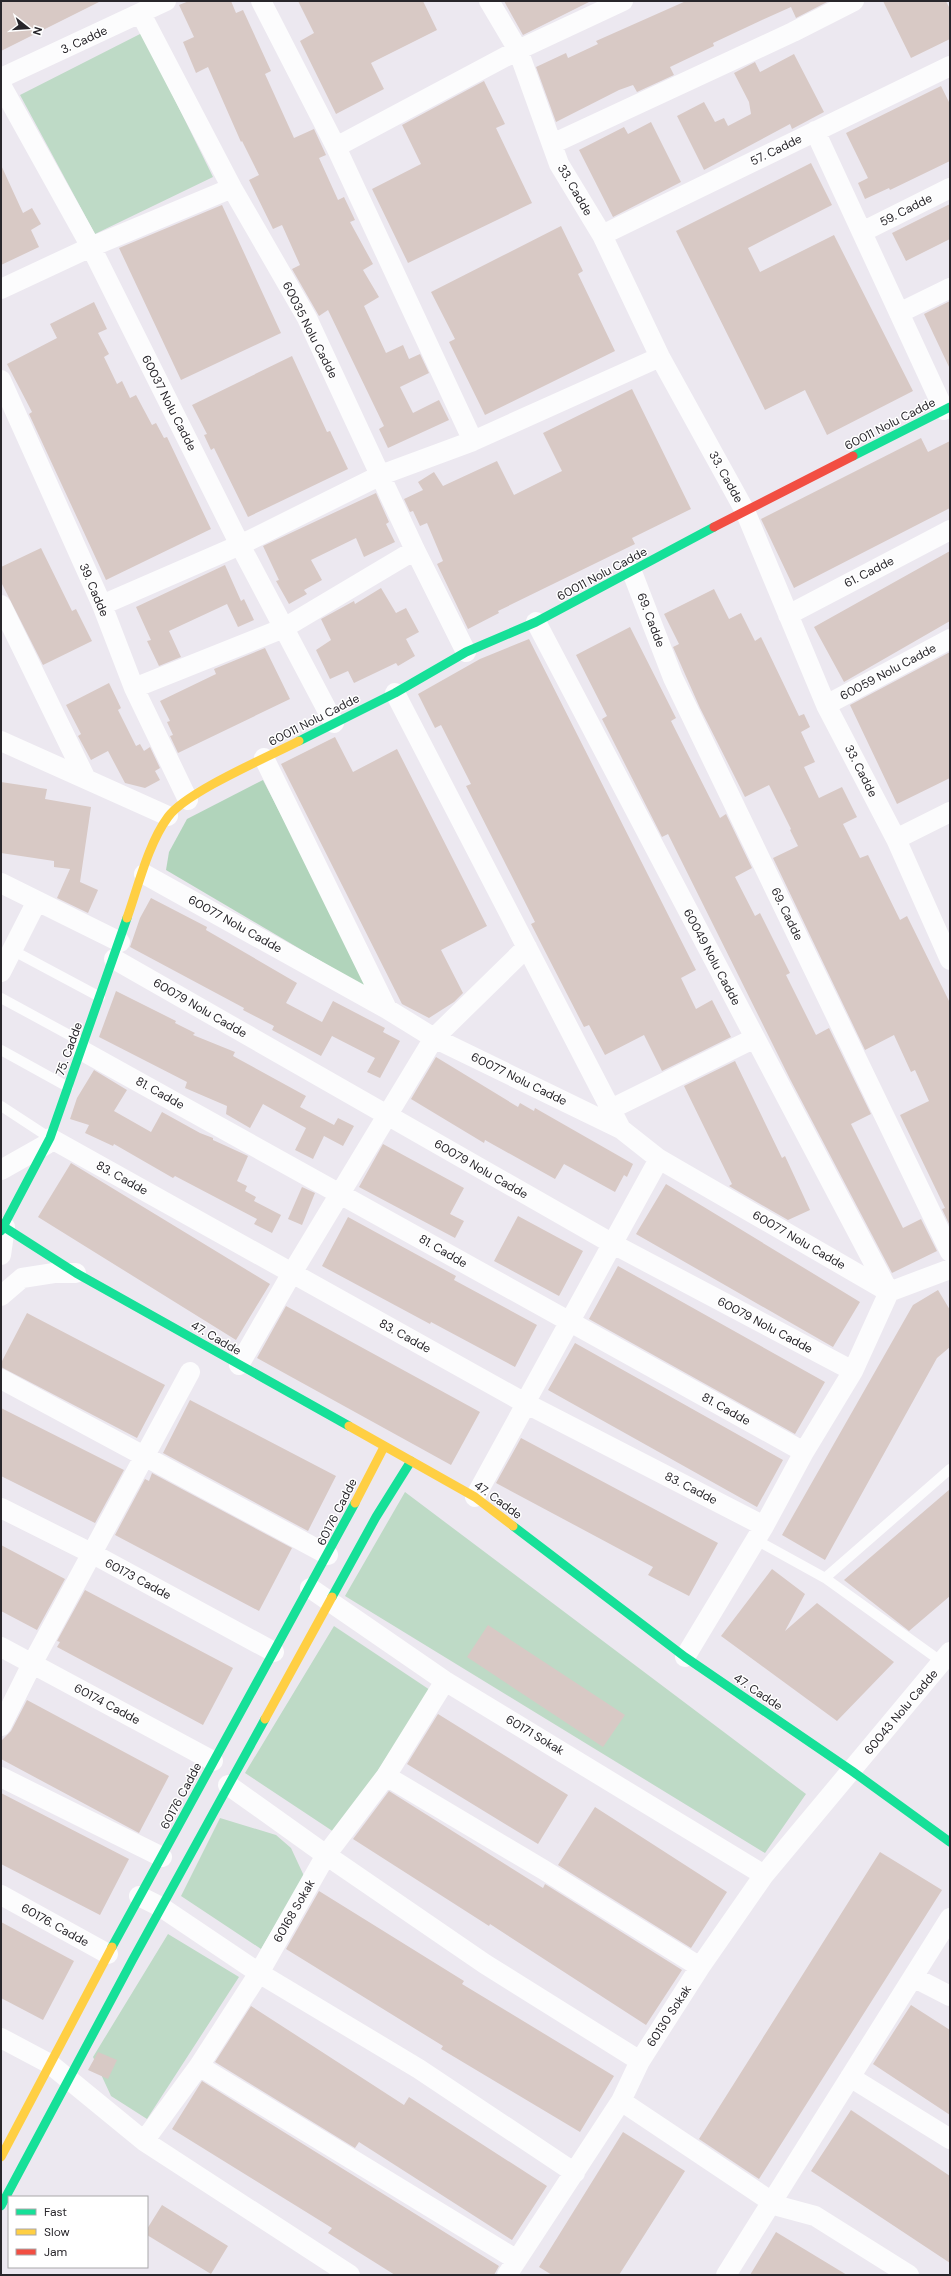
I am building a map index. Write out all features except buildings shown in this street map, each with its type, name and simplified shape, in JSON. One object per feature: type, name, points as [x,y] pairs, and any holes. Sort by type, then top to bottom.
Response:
[{"type":"street","name":"3. Cadde","points":[[1,78],[141,14],[166,1]]},
{"type":"street","points":[[261,1],[336,147],[473,441]]},
{"type":"street","name":"33. Cadde","points":[[489,1],[518,50],[559,164],[602,235],[660,356],[745,512],[826,705],[896,839],[950,960]]},
{"type":"street","points":[[336,147],[518,50],[623,1]]},
{"type":"street","points":[[552,144],[793,32],[854,1]]},
{"type":"street","name":"60035 Nolu Cadde","points":[[141,14],[232,188],[307,318],[415,550],[466,652]]},
{"type":"street","name":"57. Cadde","points":[[602,235],[950,66]]},
{"type":"street","name":"60037 Nolu Cadde","points":[[1,85],[91,248],[240,545],[334,723]]},
{"type":"street","points":[[815,131],[899,313],[947,409]]},
{"type":"street","points":[[1,289],[91,248],[232,188]]},
{"type":"street","name":"59. Cadde","points":[[862,232],[950,188]]},
{"type":"street","points":[[899,313],[950,288]]},
{"type":"street","points":[[102,605],[240,545],[381,475],[473,441],[660,356]]},
{"type":"street","name":"39. Cadde","points":[[1,380],[102,605],[134,688],[188,800]]},
{"type":"street","name":"60011 Nolu Cadde","points":[[168,816],[188,800],[264,758],[395,693],[466,652],[536,622],[745,512],[947,409]]},
{"type":"street","name":"61. Cadde","points":[[788,614],[950,530]]},
{"type":"street","points":[[134,688],[284,628],[415,550]]},
{"type":"street","name":"69. Cadde","points":[[632,572],[673,678],[950,1252]]},
{"type":"street","points":[[1,605],[86,779]]},
{"type":"street","name":"60049 Nolu Cadde","points":[[536,622],[889,1292]]},
{"type":"street","name":"60059 Nolu Cadde","points":[[826,705],[950,639]]},
{"type":"street","points":[[395,693],[621,1129]]},
{"type":"street","points":[[1,741],[168,816]]},
{"type":"street","points":[[264,758],[387,1009]]},
{"type":"street","points":[[896,839],[950,812]]},
{"type":"street","name":"75. Cadde","points":[[2,1228],[48,1141],[144,874],[154,842],[168,816]]},
{"type":"street","name":"60077 Nolu Cadde","points":[[144,874],[387,1009],[434,1038],[621,1129],[659,1159],[889,1292]]},
{"type":"street","name":"60079 Nolu Cadde","points":[[1,883],[37,901],[388,1115],[613,1244],[853,1371]]},
{"type":"street","points":[[1,972],[37,901]]},
{"type":"street","points":[[239,1365],[292,1273],[434,1038],[527,947]]},
{"type":"street","points":[[611,1109],[755,1038]]},
{"type":"street","name":"81. Cadde","points":[[82,1046],[570,1323],[804,1452]]},
{"type":"street","points":[[1,1170],[48,1141]]},
{"type":"street","name":"83. Cadde","points":[[48,1141],[292,1273],[525,1404],[760,1533]]},
{"type":"street","points":[[475,1497],[659,1159]]},
{"type":"street","points":[[1,1255],[2,1228]]},
{"type":"street","name":"47. Cadde","points":[[2,1228],[76,1273],[475,1497],[685,1657],[852,1771],[950,1842]]},
{"type":"street","points":[[685,1657],[760,1533],[804,1452],[853,1371],[889,1292],[950,1269]]},
{"type":"street","points":[[1,1296],[22,1278],[54,1273],[76,1273]]},
{"type":"street","points":[[1,1726],[32,1664],[93,1554],[190,1372]]},
{"type":"street","points":[[1,1379],[328,1555]]},
{"type":"street","name":"60176 Cadde","points":[[1,2157],[139,1896],[310,1588],[384,1447]]},
{"type":"street","points":[[1,2206],[228,1785],[376,1517],[411,1461]]},
{"type":"street","name":"60173 Cadde","points":[[1,1508],[93,1554],[274,1652]]},
{"type":"street","name":"60171 Sokak","points":[[310,1588],[445,1681],[764,1875]]},
{"type":"street","name":"60174 Cadde","points":[[1,1647],[213,1761]]},
{"type":"street","name":"60043 Nolu Cadde","points":[[852,1771],[946,1657]]},
{"type":"street","name":"60168 Sokak","points":[[144,2140],[199,2066],[259,1973],[326,1856],[386,1776],[445,1681]]},
{"type":"street","name":"60130 Sokak","points":[[512,2268],[621,2101],[640,2061],[700,1967],[764,1875],[852,1771]]},
{"type":"street","points":[[386,1776],[544,1870],[700,1967]]},
{"type":"street","points":[[1,1777],[162,1857]]},
{"type":"street","points":[[228,1785],[326,1856],[485,1964],[640,2061]]},
{"type":"street","name":"60176. Cadde","points":[[1,1895],[108,1954]]},
{"type":"street","points":[[139,1896],[161,1907],[259,1973],[419,2069],[575,2173]]},
{"type":"street","points":[[726,2275],[950,1918]]},
{"type":"street","points":[[913,1977],[950,1996]]},
{"type":"street","points":[[1,2038],[50,2064],[70,2078],[144,2140],[350,2275]]},
{"type":"street","points":[[199,2066],[512,2268]]},
{"type":"street","points":[[850,2077],[950,2139]]},
{"type":"street","points":[[621,2101],[778,2206],[815,2216],[909,2275]]},
{"type":"lane","points":[[12,950],[100,997]]},
{"type":"lane","points":[[1,998],[82,1046]]},
{"type":"lane","points":[[1,1050],[68,1087]]},
{"type":"lane","points":[[1,1106],[48,1141]]},
{"type":"lane","points":[[825,1578],[950,1469]]},
{"type":"lane","points":[[760,1533],[825,1578],[946,1657]]},
{"type":"green space","points":[[142,33],[213,177],[95,234],[20,95]]},
{"type":"green space","points":[[263,780],[373,992],[166,870],[169,852],[187,819]]},
{"type":"green space","points":[[405,1492],[806,1794],[765,1853],[345,1596]]},
{"type":"green space","points":[[334,1626],[430,1690],[337,1834],[245,1773]]},
{"type":"green space","points":[[220,1818],[276,1835],[291,1848],[304,1876],[261,1949],[181,1896]]},
{"type":"green space","points":[[168,1934],[239,1977],[147,2119],[111,2096],[93,2057]]},
{"type":"traffic: fast","points":[[853,456],[950,407]]},
{"type":"traffic: fast","points":[[299,741],[395,693],[466,652],[536,622],[714,527]]},
{"type":"traffic: fast","points":[[1,1231],[50,1138],[127,918]]},
{"type":"traffic: fast","points":[[1,1225],[76,1273],[349,1426]]},
{"type":"traffic: fast","points":[[332,1597],[376,1517],[411,1461]]},
{"type":"traffic: fast","points":[[112,1947],[355,1503]]},
{"type":"traffic: fast","points":[[513,1526],[685,1657],[852,1771],[950,1842]]},
{"type":"traffic: fast","points":[[1,2206],[133,1959],[265,1719]]},
{"type":"traffic: slow","points":[[127,918],[149,853],[168,817],[178,807],[209,786],[299,741]]},
{"type":"traffic: slow","points":[[349,1426],[475,1497],[513,1526]]},
{"type":"traffic: slow","points":[[355,1503],[384,1447]]},
{"type":"traffic: slow","points":[[265,1719],[332,1597]]},
{"type":"traffic: slow","points":[[1,2157],[112,1947]]},
{"type":"traffic: jam","points":[[714,527],[853,456]]}]
